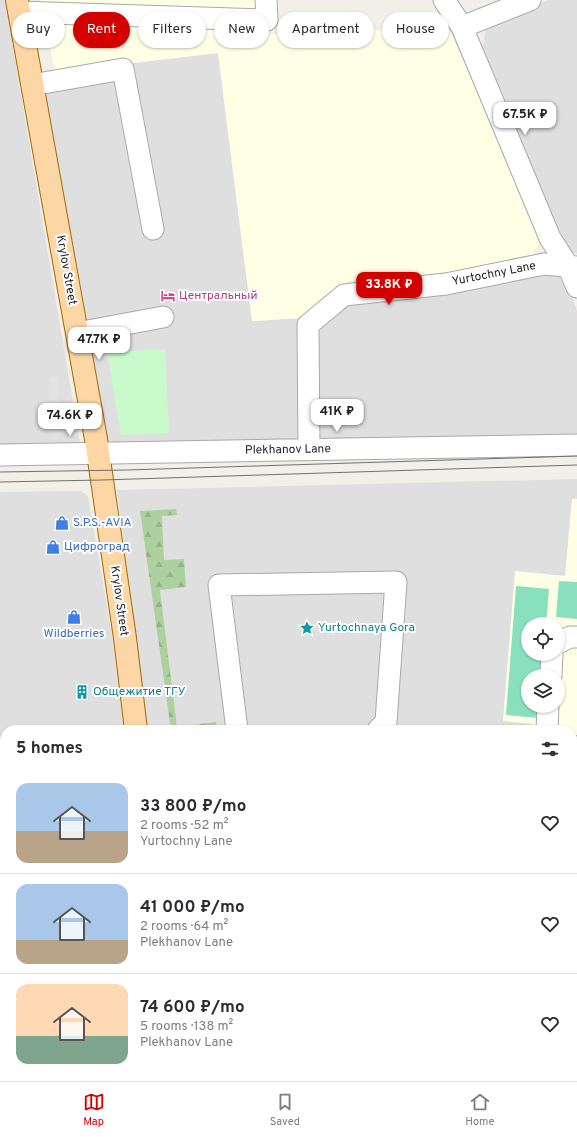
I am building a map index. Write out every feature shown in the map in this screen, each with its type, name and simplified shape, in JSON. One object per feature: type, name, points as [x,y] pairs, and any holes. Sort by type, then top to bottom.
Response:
[{"type":"main road","name":"Krylov Street","points":[[18,6],[98,453],[135,725]]},
{"type":"street","points":[[18,6],[266,20],[266,0]]},
{"type":"street","points":[[444,0],[462,27],[550,238],[573,266],[577,287]]},
{"type":"street","points":[[462,27],[530,0]]},
{"type":"street","points":[[32,85],[123,69],[153,229]]},
{"type":"street","name":"Yurtochny Lane","points":[[309,450],[308,325],[344,295],[446,284],[544,264],[573,266]]},
{"type":"street","points":[[77,332],[163,317]]},
{"type":"street","name":"Plekhanov Lane","points":[[0,455],[577,445]]},
{"type":"street","points":[[235,725],[219,586],[396,582],[386,722],[383,725]]},
{"type":"street","points":[[565,640],[570,637],[577,637]]},
{"type":"street","points":[[546,725],[547,713]]},
{"type":"shaded area","points":[[0,0],[5,0],[83,461],[0,462]]},
{"type":"shaded area","points":[[40,0],[255,0],[256,12],[214,12],[214,48],[269,48],[269,34],[277,34],[277,48],[374,48],[374,30],[382,30],[382,48],[449,48],[449,29],[543,236],[529,261],[445,274],[349,281],[300,318],[252,321],[218,53],[55,72],[50,48],[65,48],[65,12],[42,12]]},
{"type":"shaded area","points":[[548,0],[577,0],[577,254],[566,249],[481,58],[486,27]]},
{"type":"shaded area","points":[[218,53],[252,321],[300,318],[301,443],[113,446],[107,442],[93,354],[41,74]]},
{"type":"shaded area","points":[[551,271],[567,282],[577,311],[577,438],[316,442],[317,331],[345,305]]},
{"type":"shaded area","points":[[50,377],[59,377],[59,440],[50,440]]},
{"type":"shaded area","points":[[577,479],[577,725],[146,725],[117,490]]},
{"type":"shaded area","points":[[81,491],[88,496],[112,635],[123,725],[0,725],[0,492]]},
{"type":"shaded area","points":[[572,499],[577,499],[577,725],[533,725],[503,721],[515,571],[565,576]]},
{"type":"green space","points":[[165,349],[169,433],[121,435],[107,352]]},
{"type":"green space","points":[[176,509],[177,515],[162,516],[164,560],[184,559],[186,587],[160,590],[177,725],[170,725],[140,511]]},
{"type":"green space","points":[[559,581],[577,582],[577,619],[556,617]]},
{"type":"green space","points":[[516,586],[549,589],[547,617],[521,617],[521,661],[543,661],[543,669],[521,669],[521,713],[539,713],[539,718],[506,715]]},
{"type":"green space","points":[[216,722],[217,725],[193,725]]},
{"type":"tram line","points":[[0,472],[127,470],[577,456]]},
{"type":"tram line","points":[[0,482],[577,465]]},
{"type":"place","name":"Центральный","points":[[168,296]]},
{"type":"place","name":"S.P.S.-AVIA","points":[[62,523]]},
{"type":"place","name":"Цифроград","points":[[53,547]]},
{"type":"place","name":"Wildberries","points":[[74,617]]},
{"type":"place","name":"Yurtochnaya Gora","points":[[307,628]]},
{"type":"place","name":"Общежитие ТГУ","points":[[82,692]]}]
